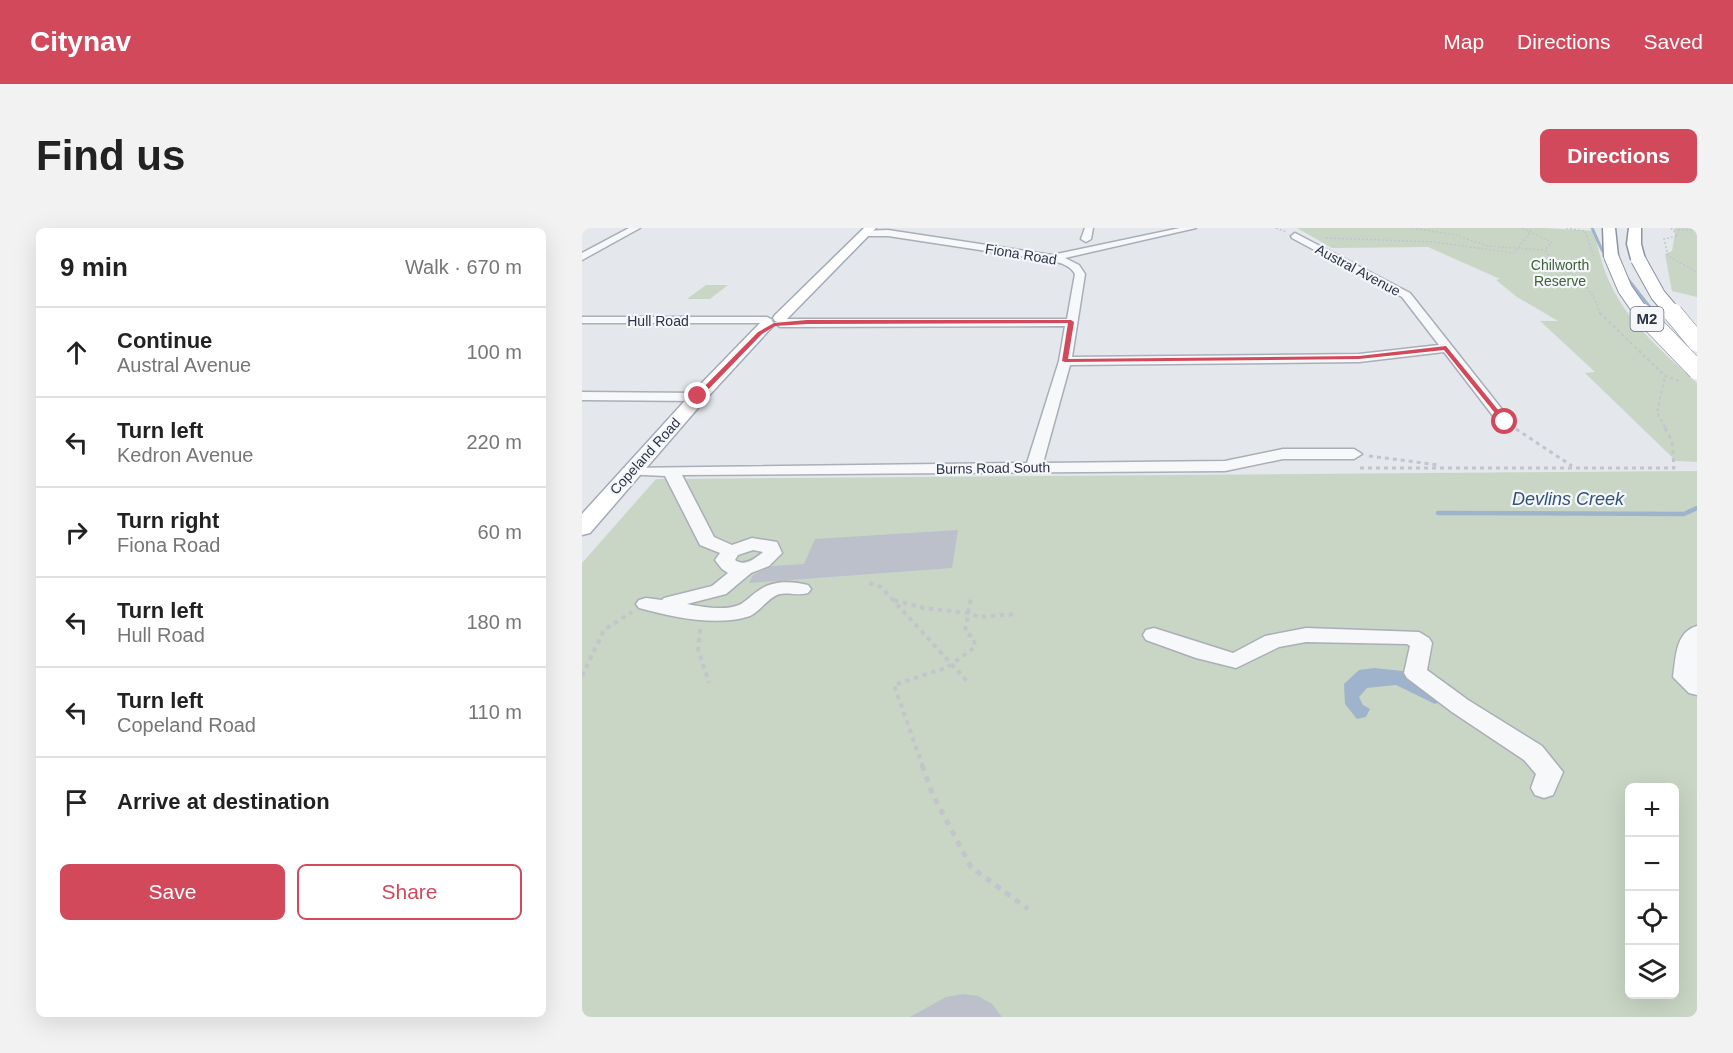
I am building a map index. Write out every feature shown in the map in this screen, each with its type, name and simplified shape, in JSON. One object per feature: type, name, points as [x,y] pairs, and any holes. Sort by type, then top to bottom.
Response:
[{"type":"highway","name":"M2","points":[[1609,228],[1611,256],[1619,279],[1635,304],[1692,377]]},
{"type":"highway","name":"M2","points":[[1635,228],[1634,244],[1638,259],[1662,302],[1697,342]]},
{"type":"main road","name":"Copeland Road","points":[[582,528],[589,511],[630,471],[698,396],[867,230]]},
{"type":"street","points":[[582,257],[636,228]]},
{"type":"street","points":[[1086,239],[1089,228]]},
{"type":"street","points":[[1052,258],[1192,228]]},
{"type":"street","name":"Fiona Road","points":[[867,230],[1052,258],[1074,265],[1080,274],[1065,361],[1033,468]]},
{"type":"street","name":"Austral Avenue","points":[[1295,236],[1406,295],[1505,422]]},
{"type":"street","name":"Hull Road","points":[[582,320],[1071,322]]},
{"type":"street","points":[[1065,361],[1359,358],[1446,348]]},
{"type":"street","points":[[582,396],[698,396]]},
{"type":"street","name":"Burns Road South","points":[[630,471],[1225,466],[1283,454],[1354,454]]},
{"type":"street","points":[[671,471],[706,541],[731,551]]},
{"type":"street","points":[[652,604],[719,590],[744,569],[766,561],[772,554],[770,546],[759,543],[744,545],[731,551],[725,560],[726,564],[730,567],[744,569]]},
{"type":"street","points":[[652,604],[735,613],[749,609],[770,591],[780,588],[801,589]]},
{"type":"street","points":[[719,590],[735,613]]},
{"type":"street","points":[[1697,633],[1691,639],[1684,677],[1697,687]]},
{"type":"street","points":[[1154,635],[1204,653],[1236,661],[1253,654],[1273,641],[1306,635],[1411,637],[1421,644],[1415,673],[1460,706],[1533,753],[1550,772],[1544,788]]},
{"type":"path","points":[[1276,228],[1295,236],[1434,242],[1514,253],[1531,231]]},
{"type":"path","points":[[1412,228],[1456,235],[1487,246],[1545,250]]},
{"type":"path","points":[[1522,228],[1552,242],[1545,250]]},
{"type":"path","points":[[1672,229],[1697,230]]},
{"type":"path","points":[[1672,229],[1678,236],[1664,239],[1668,256],[1697,272]]},
{"type":"path","points":[[1545,250],[1547,256],[1572,273],[1599,303],[1600,315],[1665,376],[1692,377]]},
{"type":"path","points":[[1354,454],[1455,468],[1674,468],[1672,441],[1657,412],[1665,376]]},
{"type":"path","points":[[1505,422],[1574,467]]},
{"type":"path","points":[[869,583],[881,587],[967,681]]},
{"type":"path","points":[[971,597],[965,631],[974,639],[975,647],[967,657],[954,665],[894,685],[933,795],[972,867],[1028,909]]},
{"type":"path","points":[[893,600],[924,608],[969,613],[979,617],[1017,614]]},
{"type":"path","points":[[582,676],[604,630],[652,604]]},
{"type":"path","points":[[709,683],[697,637],[698,630],[711,612]]},
{"type":"green space","name":"Chilworth Reserve","points":[[1297,228],[1544,228],[1595,231],[1600,256],[1618,299],[1645,334],[1697,383],[1697,462],[1676,461],[1585,373],[1595,372],[1540,321],[1558,321],[1517,297],[1496,280],[1500,279],[1428,247],[1332,248]]},
{"type":"green space","points":[[1676,228],[1697,228],[1697,297],[1672,291],[1665,254],[1672,251]]},
{"type":"green space","points":[[706,285],[728,285],[710,299],[687,299]]},
{"type":"green space","points":[[1697,471],[1697,1017],[582,1017],[582,563],[656,479]]},
{"type":"water","points":[[1374,668],[1412,672],[1446,699],[1435,704],[1396,685],[1367,688],[1359,697],[1363,705],[1370,709],[1366,717],[1357,719],[1345,704],[1344,684],[1359,670]]},
{"type":"building","points":[[958,530],[952,568],[749,583],[753,575],[772,566],[804,564],[815,539]]},
{"type":"building","points":[[963,994],[978,996],[992,1004],[1002,1017],[910,1017],[946,997]]},
{"type":"waterway","name":"Devlins Creek","points":[[1592,228],[1602,250],[1609,257]]},
{"type":"waterway","name":"Devlins Creek","points":[[1623,273],[1656,315]]},
{"type":"waterway","name":"Devlins Creek","points":[[1655,313],[1660,320]]},
{"type":"waterway","name":"Devlins Creek","points":[[1438,513],[1684,514],[1697,508]]},
{"type":"route","points":[[698,396],[760,333],[780,323],[1071,322],[1065,361],[1359,358],[1446,348],[1505,422]]}]
